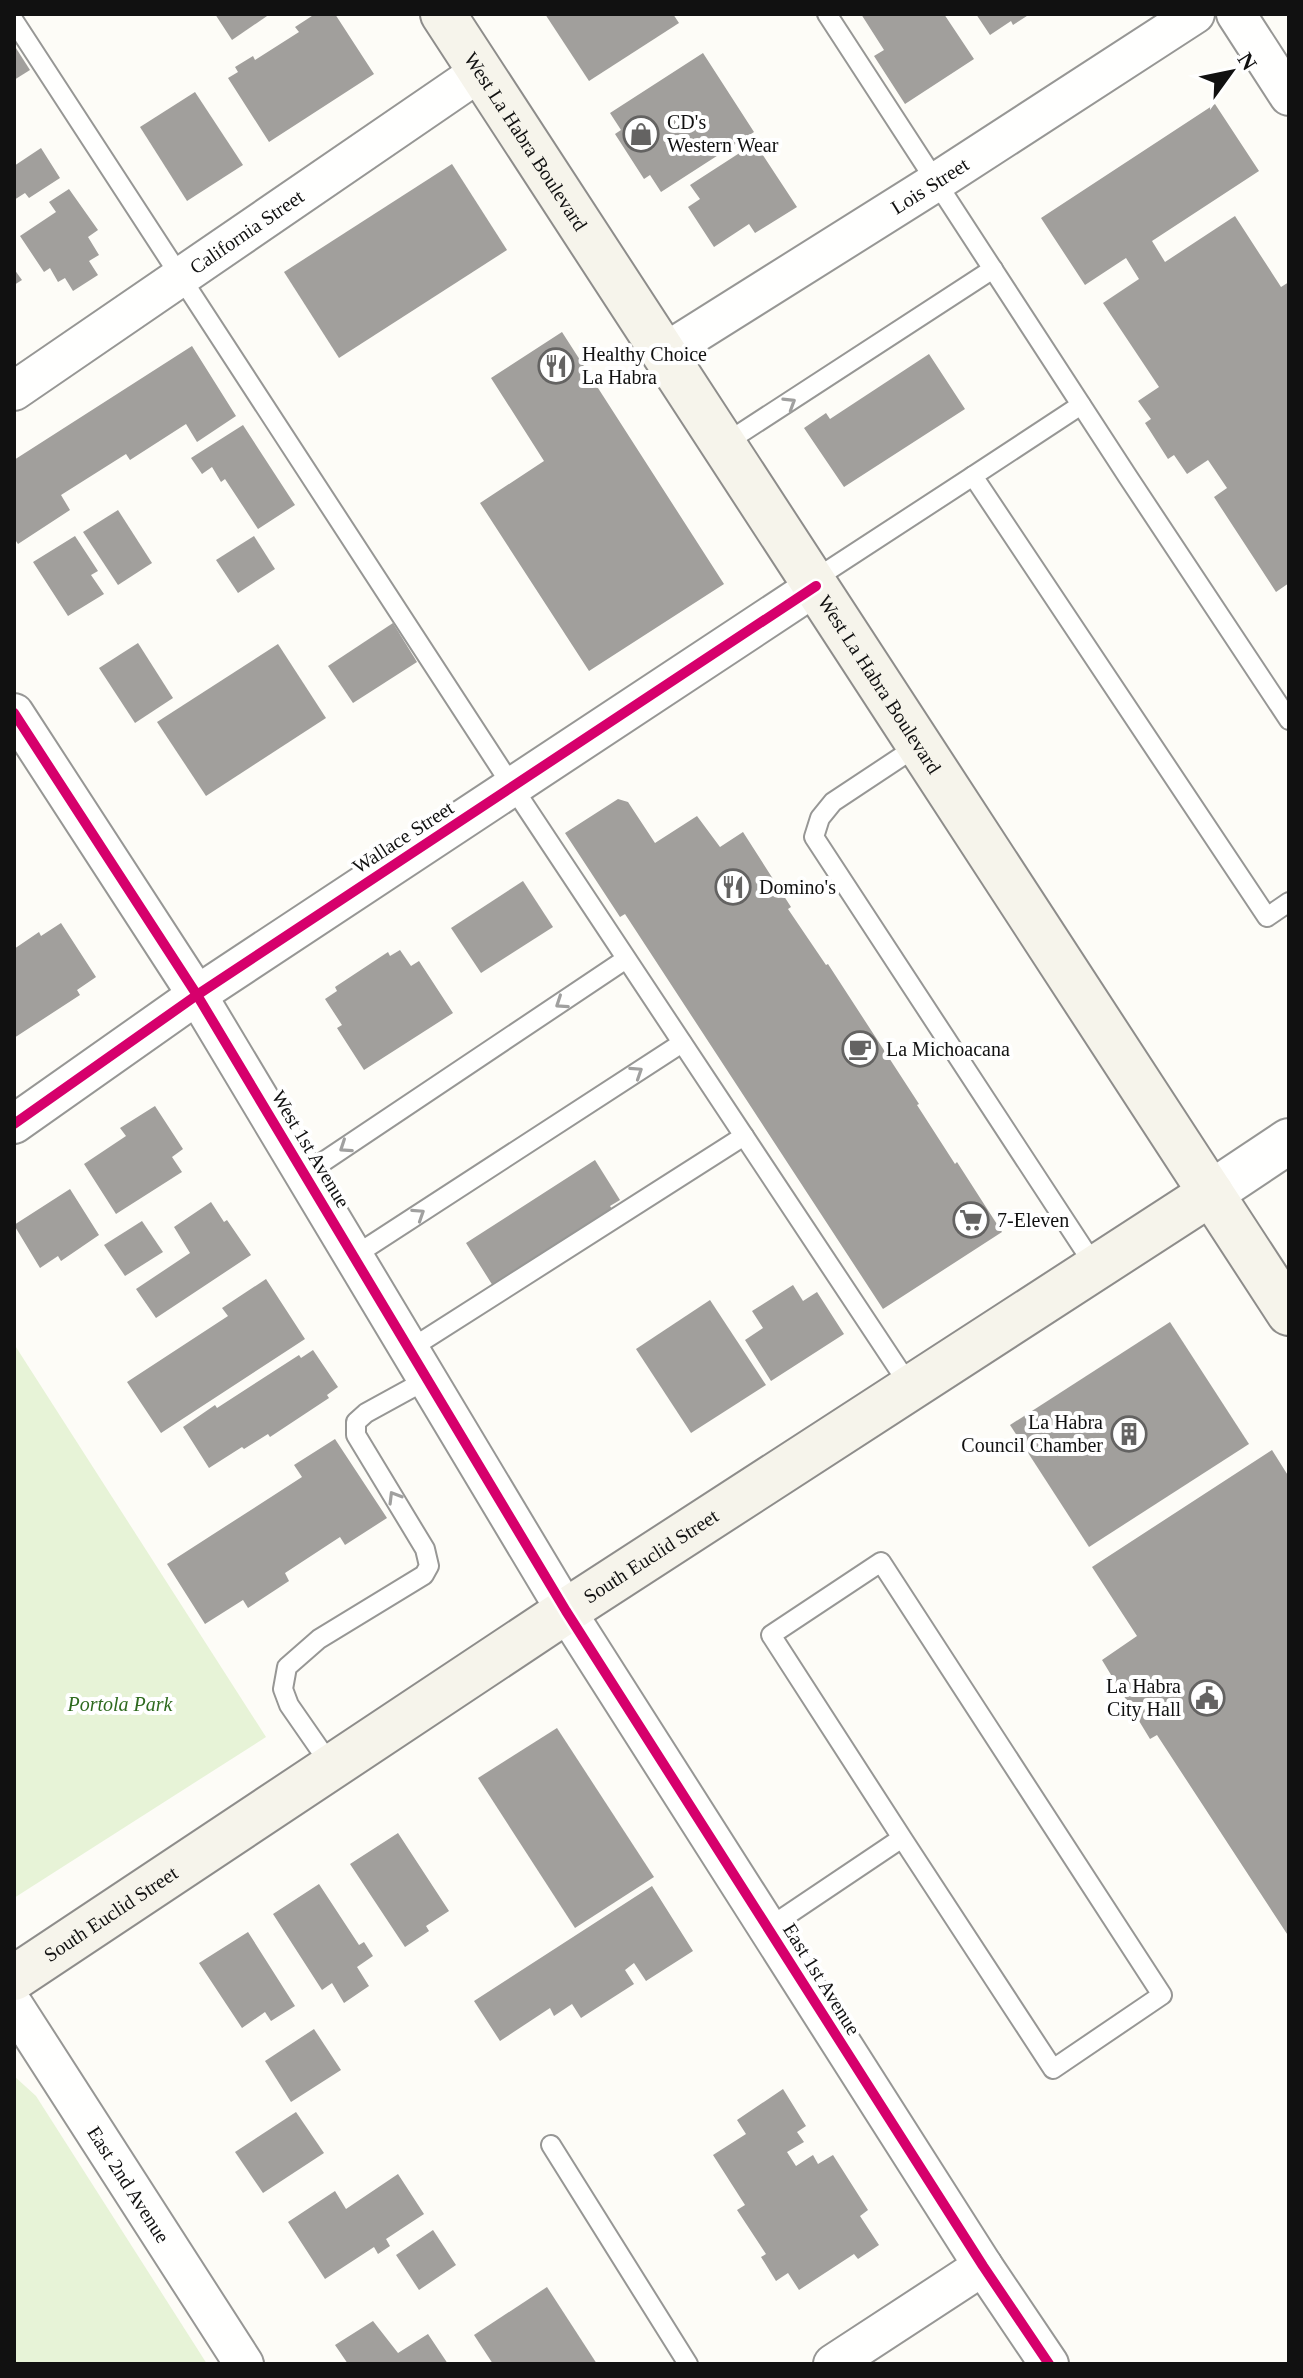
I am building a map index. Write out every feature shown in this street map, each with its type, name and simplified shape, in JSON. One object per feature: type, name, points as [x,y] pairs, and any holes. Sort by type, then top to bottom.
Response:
[{"type":"main road","name":"West La Habra Boulevard","points":[[443,14],[1289,1313]]},
{"type":"main road","name":"South Euclid Street","points":[[14,1978],[566,1611],[1211,1193]]},
{"type":"street","name":"Lois Street","points":[[664,353],[1195,14]]},
{"type":"street","points":[[1236,14],[1289,96]]},
{"type":"street","name":"California Street","points":[[14,391],[481,71]]},
{"type":"street","name":"Wallace Street","points":[[14,1124],[197,995],[814,583]]},
{"type":"street","name":"West 1st Avenue","points":[[14,713],[197,995],[566,1611]]},
{"type":"street","points":[[1211,1193],[1289,1141]]},
{"type":"street","name":"East 1st Avenue","points":[[566,1611],[983,2266],[1049,2364]]},
{"type":"street","name":"East 2nd Avenue","points":[[14,2006],[244,2364]]},
{"type":"street","points":[[833,2364],[983,2266]]},
{"type":"lane","points":[[827,14],[1289,720]]},
{"type":"lane","points":[[14,21],[512,786],[911,1388]]},
{"type":"lane","points":[[724,444],[993,269]]},
{"type":"lane","points":[[814,583],[1081,405]]},
{"type":"lane","points":[[973,476],[1267,917],[1289,902]]},
{"type":"lane","points":[[919,745],[833,802],[820,818],[814,837],[1096,1268]]},
{"type":"lane","points":[[305,1174],[626,959]]},
{"type":"lane","points":[[354,1256],[682,1043]]},
{"type":"lane","points":[[332,1767],[289,1705],[283,1689],[287,1667],[319,1639],[424,1575],[429,1566],[425,1549],[356,1435],[356,1422],[419,1364],[744,1136]]},
{"type":"lane","points":[[881,1562],[1162,1995],[1053,2069],[902,1838],[771,1635],[881,1562]]},
{"type":"lane","points":[[768,1928],[902,1838]]},
{"type":"lane","points":[[551,2145],[688,2364]]},
{"type":"green space","name":"Portola Park","points":[[14,1344],[266,1737],[14,1898]]},
{"type":"green space","points":[[14,2076],[36,2096],[207,2364],[14,2364]]},
{"type":"building","points":[[215,14],[270,14],[232,40]]},
{"type":"building","points":[[315,14],[335,14],[374,74],[269,142],[228,78],[238,72],[235,67],[253,56],[255,60],[299,32],[295,27]]},
{"type":"building","points":[[545,14],[673,14],[679,23],[589,81]]},
{"type":"building","points":[[861,14],[944,14],[974,59],[905,104],[874,56],[884,50]]},
{"type":"building","points":[[976,14],[1030,14],[1013,25],[1011,21],[990,35]]},
{"type":"building","points":[[14,45],[30,70],[14,80]]},
{"type":"building","points":[[703,53],[754,132],[661,192],[650,175],[644,179],[615,134],[621,130],[610,113]]},
{"type":"building","points":[[195,92],[243,165],[187,201],[140,127]]},
{"type":"building","points":[[1215,104],[1259,171],[1152,241],[1165,262],[1235,216],[1281,287],[1289,282],[1289,583],[1276,592],[1214,497],[1227,488],[1208,460],[1187,474],[1174,455],[1168,459],[1145,423],[1151,419],[1138,401],[1159,387],[1103,303],[1139,279],[1126,258],[1085,285],[1041,218]]},
{"type":"building","points":[[755,143],[797,207],[755,233],[749,224],[714,247],[688,207],[700,199],[690,185]]},
{"type":"building","points":[[41,148],[60,178],[29,198],[25,193],[14,200],[14,166]]},
{"type":"building","points":[[452,164],[507,250],[339,358],[284,272]]},
{"type":"building","points":[[69,189],[98,230],[88,237],[99,255],[89,261],[98,275],[73,291],[65,278],[58,282],[50,268],[44,272],[20,236],[56,212],[49,202]]},
{"type":"building","points":[[14,269],[22,280],[14,285]]},
{"type":"building","points":[[562,332],[724,584],[589,671],[480,503],[544,461],[491,378]]},
{"type":"building","points":[[192,346],[236,416],[197,442],[186,424],[130,460],[126,454],[61,495],[70,510],[18,544],[14,538],[14,460]]},
{"type":"building","points":[[929,354],[965,409],[844,487],[804,428],[826,413],[830,419]]},
{"type":"building","points":[[243,425],[295,505],[258,529],[225,479],[221,482],[212,467],[202,474],[191,458]]},
{"type":"building","points":[[118,510],[152,563],[118,585],[83,532]]},
{"type":"building","points":[[75,536],[98,571],[91,575],[104,594],[68,616],[33,562]]},
{"type":"building","points":[[254,536],[275,569],[238,593],[216,560]]},
{"type":"building","points":[[393,623],[417,662],[353,703],[328,666]]},
{"type":"building","points":[[138,643],[173,698],[135,723],[99,668]]},
{"type":"building","points":[[278,644],[326,718],[206,796],[157,722]]},
{"type":"building","points":[[618,799],[628,802],[655,843],[697,816],[720,847],[743,832],[791,907],[788,909],[828,964],[1002,1232],[883,1309],[625,914],[620,917],[565,833]]},
{"type":"building","points":[[523,881],[553,927],[481,973],[451,928]]},
{"type":"building","points":[[61,923],[96,977],[77,990],[80,995],[14,1038],[14,949],[39,932],[41,936]]},
{"type":"building","points":[[400,950],[411,966],[419,961],[453,1013],[364,1070],[337,1028],[342,1025],[325,999],[337,991],[335,987],[388,952],[390,956]]},
{"type":"building","points":[[155,1106],[183,1149],[172,1157],[182,1172],[116,1214],[84,1164],[126,1136],[120,1128]]},
{"type":"building","points":[[595,1160],[620,1200],[610,1206],[612,1209],[493,1286],[466,1243]]},
{"type":"building","points":[[70,1189],[99,1235],[61,1261],[58,1256],[40,1268],[14,1225]]},
{"type":"building","points":[[211,1202],[251,1255],[156,1318],[136,1289],[190,1253],[174,1227]]},
{"type":"building","points":[[142,1221],[163,1252],[125,1276],[104,1245]]},
{"type":"building","points":[[266,1279],[305,1339],[161,1433],[127,1382],[228,1316],[222,1308]]},
{"type":"building","points":[[793,1285],[803,1301],[817,1292],[844,1334],[771,1381],[745,1340],[763,1328],[752,1311]]},
{"type":"building","points":[[710,1300],[766,1385],[691,1433],[636,1349]]},
{"type":"building","name":"La Habra Council Chamber","points":[[1170,1322],[1249,1444],[1089,1547],[1010,1425]]},
{"type":"building","points":[[313,1350],[338,1387],[327,1395],[329,1398],[270,1437],[268,1434],[244,1449],[242,1447],[209,1468],[183,1427],[299,1355],[301,1358]]},
{"type":"building","points":[[335,1439],[387,1518],[345,1545],[340,1537],[285,1573],[289,1581],[248,1608],[243,1600],[205,1624],[167,1564],[302,1477],[294,1465]]},
{"type":"building","name":"La Habra City Hall","points":[[1272,1450],[1289,1477],[1289,1937],[1157,1735],[1150,1739],[1102,1660],[1137,1636],[1092,1567]]},
{"type":"building","points":[[557,1728],[654,1877],[575,1928],[478,1778]]},
{"type":"building","points":[[398,1833],[449,1911],[426,1926],[429,1931],[405,1947],[350,1864]]},
{"type":"building","points":[[319,1884],[359,1945],[364,1942],[373,1956],[357,1967],[369,1986],[344,2003],[332,1983],[322,1990],[273,1914]]},
{"type":"building","points":[[652,1886],[693,1951],[646,1981],[634,1963],[625,1970],[634,1984],[581,2018],[572,2004],[554,2016],[550,2008],[500,2041],[474,2001]]},
{"type":"building","points":[[248,1932],[295,2006],[271,2021],[265,2012],[242,2028],[199,1963]]},
{"type":"building","points":[[314,2029],[341,2070],[291,2102],[265,2061]]},
{"type":"building","points":[[783,2089],[806,2126],[797,2132],[804,2142],[787,2152],[796,2166],[813,2155],[818,2164],[833,2155],[868,2210],[860,2216],[879,2245],[858,2259],[854,2254],[799,2290],[788,2273],[776,2281],[761,2257],[766,2254],[737,2210],[745,2205],[713,2155],[746,2134],[737,2120]]},
{"type":"building","points":[[296,2112],[324,2153],[263,2193],[235,2152]]},
{"type":"building","points":[[398,2174],[424,2214],[386,2239],[390,2246],[378,2254],[374,2247],[325,2279],[288,2222],[335,2191],[346,2209]]},
{"type":"building","points":[[433,2230],[456,2265],[419,2290],[396,2255]]},
{"type":"building","points":[[547,2287],[597,2364],[493,2364],[474,2335]]},
{"type":"building","points":[[373,2321],[398,2353],[428,2334],[448,2364],[348,2364],[335,2345]]},
{"type":"cycle path","points":[[14,1124],[197,995],[816,586]]},
{"type":"cycle path","points":[[14,713],[197,995],[566,1611],[983,2266],[1049,2364]]},
{"type":"place","name":"CD's Western Wear","points":[[641,134]]},
{"type":"place","name":"Healthy Choice La Habra","points":[[556,366]]},
{"type":"place","name":"Domino's","points":[[733,887]]},
{"type":"place","name":"La Michoacana","points":[[860,1049]]},
{"type":"place","name":"7-Eleven","points":[[971,1220]]},
{"type":"place","name":"La Habra Council Chamber","points":[[1129,1434]]},
{"type":"place","name":"La Habra City Hall","points":[[1207,1698]]}]
